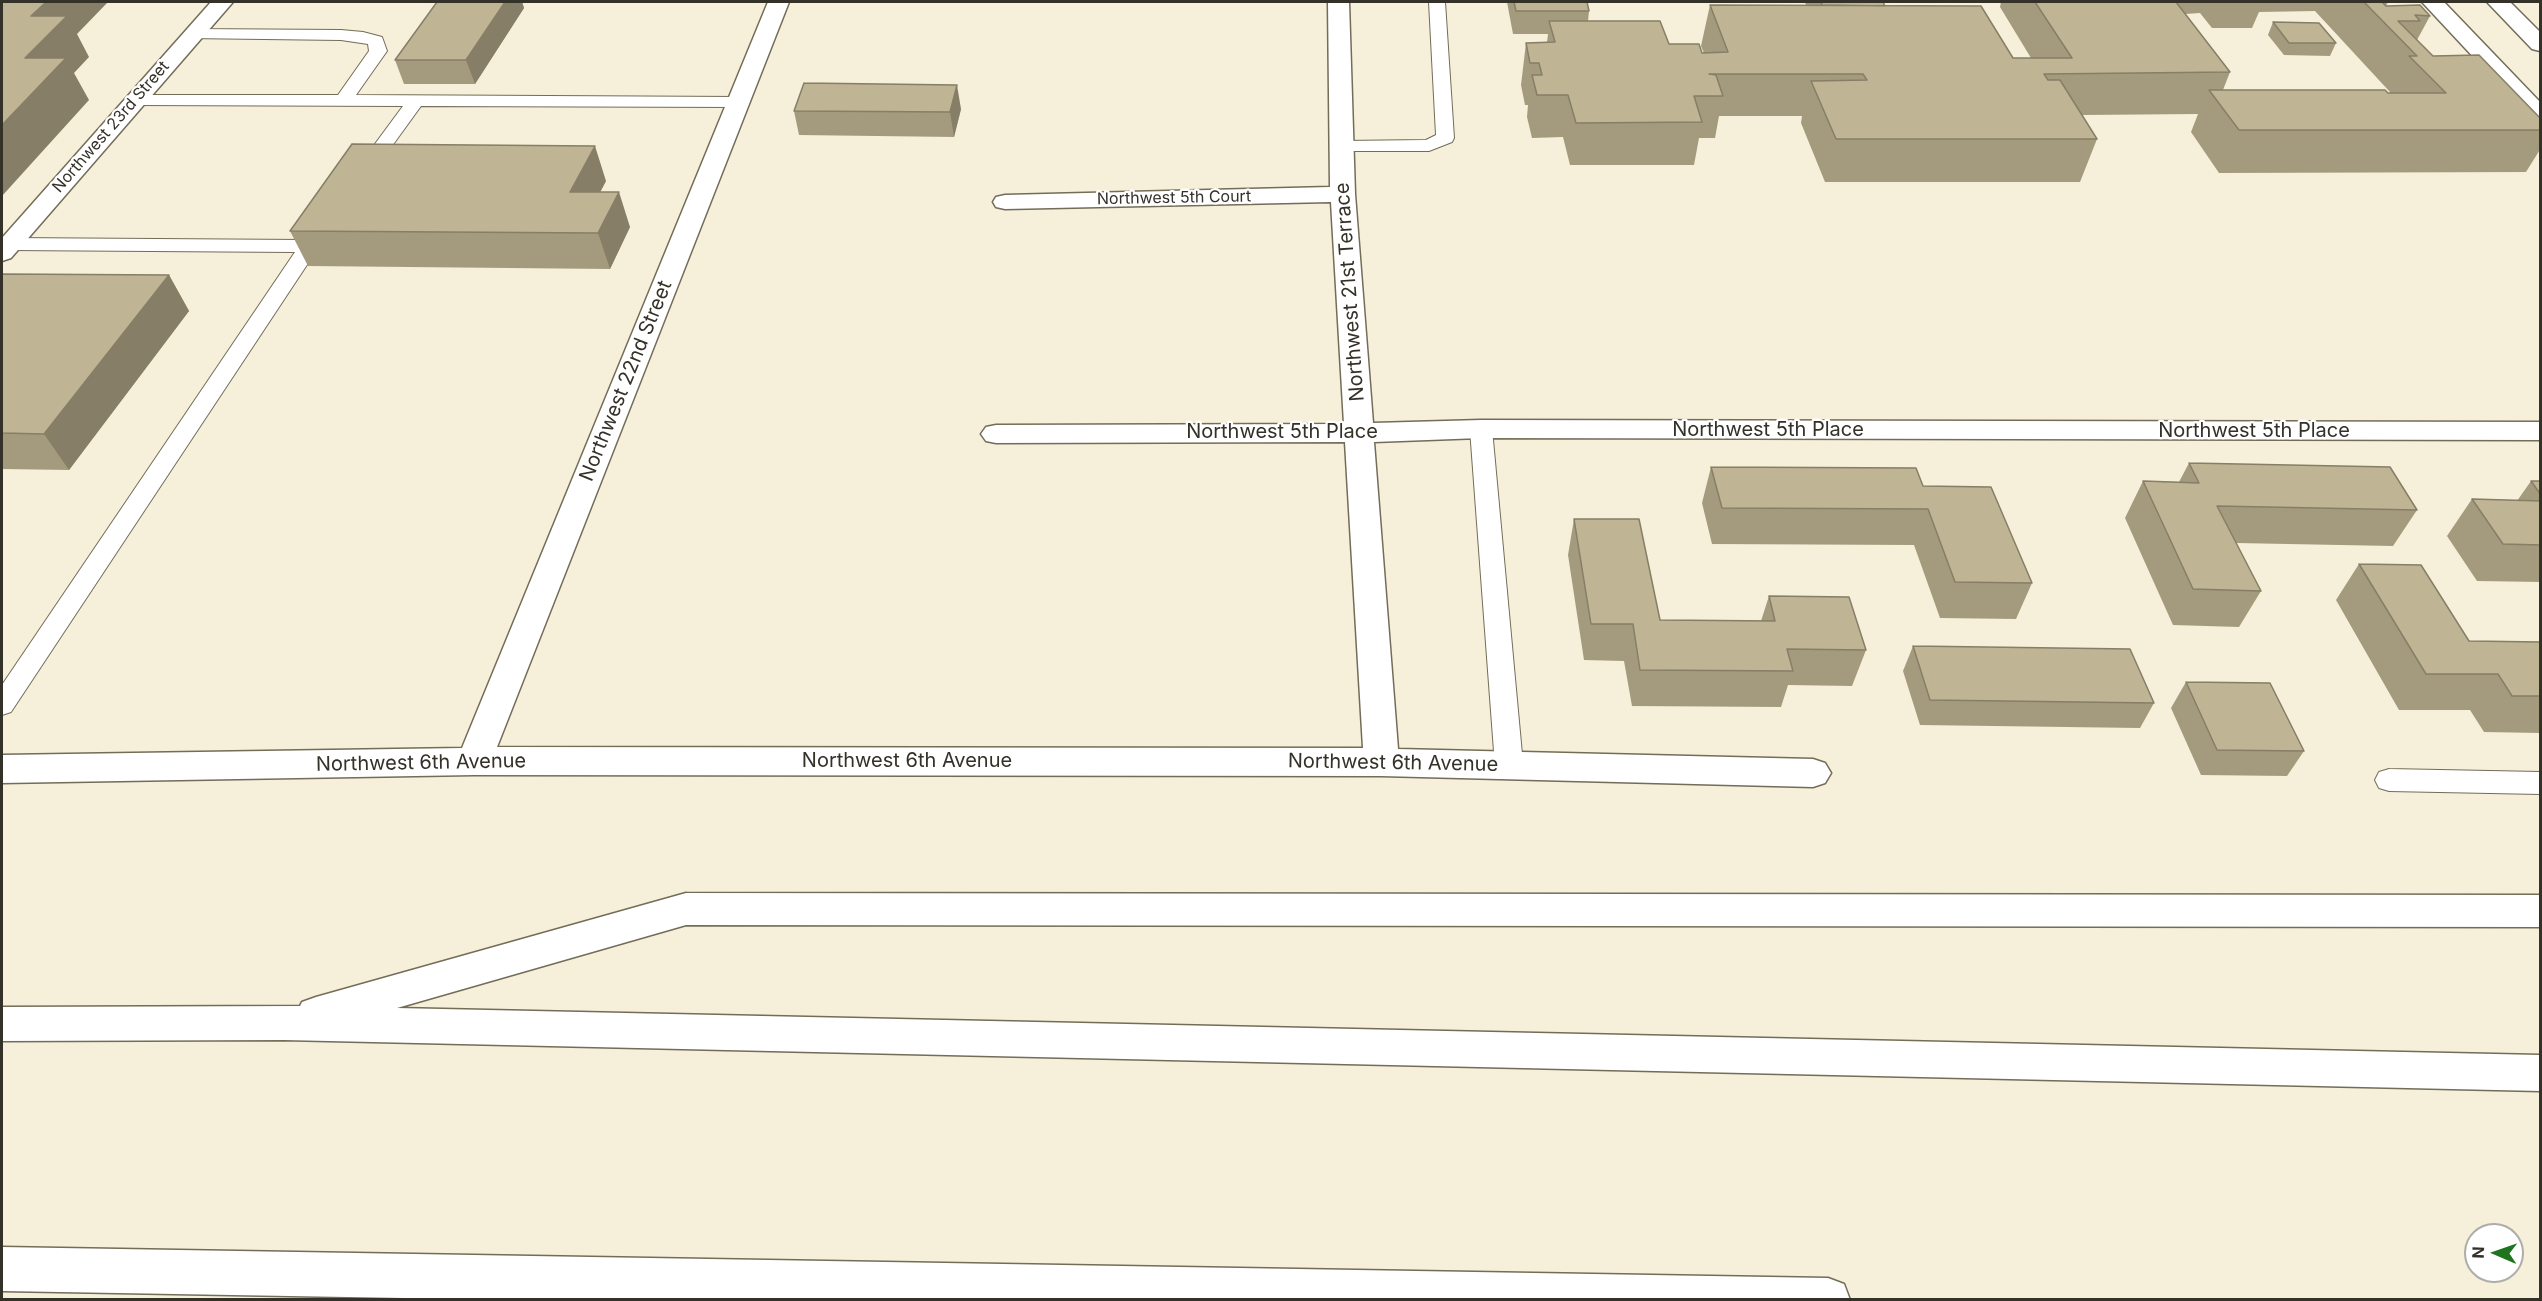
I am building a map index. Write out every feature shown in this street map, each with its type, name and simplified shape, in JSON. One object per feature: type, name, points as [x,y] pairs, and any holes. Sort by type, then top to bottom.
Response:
[{"type":"main road","name":"Northwest 23rd Street","points":[[5,248],[222,2]]},
{"type":"main road","name":"Northwest 22nd Street","points":[[474,761],[778,2]]},
{"type":"main road","name":"Northwest 21st Terrace","points":[[1338,2],[1343,194],[1381,762]]},
{"type":"main road","points":[[2433,2],[2541,115]]},
{"type":"main road","points":[[2498,2],[2541,44]]},
{"type":"main road","name":"Northwest 5th Court","points":[[1005,202],[1343,194]]},
{"type":"main road","name":"Northwest 5th Place","points":[[996,434],[1481,429],[2541,432]]},
{"type":"main road","name":"Northwest 6th Avenue","points":[[2,769],[474,761],[1381,762],[1812,773]]},
{"type":"main road","points":[[284,1023],[686,909],[2541,910]]},
{"type":"main road","points":[[2,1024],[284,1023],[2541,1072]]},
{"type":"main road","points":[[2,1269],[1828,1299]]},
{"type":"lane","points":[[1342,147],[1430,145],[1445,138],[1437,2]]},
{"type":"lane","points":[[193,34],[341,35],[376,41],[378,51],[343,100]]},
{"type":"lane","points":[[135,100],[738,102]]},
{"type":"lane","points":[[349,191],[416,101]]},
{"type":"lane","points":[[2,705],[335,209]]},
{"type":"lane","points":[[5,248],[308,246]]},
{"type":"lane","points":[[1481,429],[1509,765]]},
{"type":"lane","points":[[2390,780],[2541,783]]},
{"type":"building","points":[[2,2],[46,2],[31,16],[67,16],[25,58],[66,58],[2,125]]},
{"type":"building","points":[[437,2],[505,2],[466,60],[395,60]]},
{"type":"building","points":[[1514,2],[1587,2],[1589,11],[1516,11]]},
{"type":"building","points":[[1821,2],[1883,2],[1885,6],[1822,5]]},
{"type":"building","points":[[2035,2],[2176,2],[2230,72],[2044,74],[2048,80],[2060,80],[2097,139],[1836,139],[1811,81],[1867,80],[1863,74],[1709,74],[1716,75],[1723,96],[1694,96],[1702,122],[1576,123],[1568,95],[1537,95],[1532,75],[1542,75],[1539,63],[1530,63],[1526,43],[1555,42],[1549,21],[1660,21],[1669,44],[1699,44],[1702,53],[1728,52],[1710,5],[1981,6],[2013,58],[2072,58]]},
{"type":"building","points":[[2364,2],[2382,2],[2386,6],[2420,5],[2430,16],[2415,15],[2420,21],[2398,21],[2433,56],[2479,55],[2541,119],[2541,130],[2239,130],[2209,90],[2385,90],[2388,93],[2446,93],[2409,56],[2417,56]]},
{"type":"building","points":[[2273,22],[2319,23],[2336,43],[2289,43]]},
{"type":"building","points":[[804,83],[957,85],[950,112],[794,111]]},
{"type":"building","points":[[352,144],[595,146],[570,192],[619,192],[598,233],[290,231]]},
{"type":"building","points":[[2,274],[169,275],[44,434],[2,433]]},
{"type":"building","points":[[2189,463],[2390,467],[2417,510],[2217,506],[2261,591],[2193,589],[2143,481],[2199,483]]},
{"type":"building","points":[[1711,467],[1916,468],[1923,486],[1991,487],[2032,583],[1955,582],[1928,509],[1722,508]]},
{"type":"building","points":[[2531,481],[2541,481],[2541,495]]},
{"type":"building","points":[[2472,499],[2541,501],[2541,545],[2503,544]]},
{"type":"building","points":[[1574,519],[1639,519],[1660,620],[1775,621],[1769,596],[1849,597],[1866,650],[1787,649],[1793,671],[1640,670],[1633,624],[1591,624]]},
{"type":"building","points":[[2359,564],[2421,565],[2469,641],[2541,642],[2541,696],[2512,696],[2498,674],[2426,674]]},
{"type":"building","points":[[1913,646],[2130,649],[2154,703],[1930,700]]},
{"type":"building","points":[[2186,682],[2270,683],[2304,751],[2217,750]]}]
